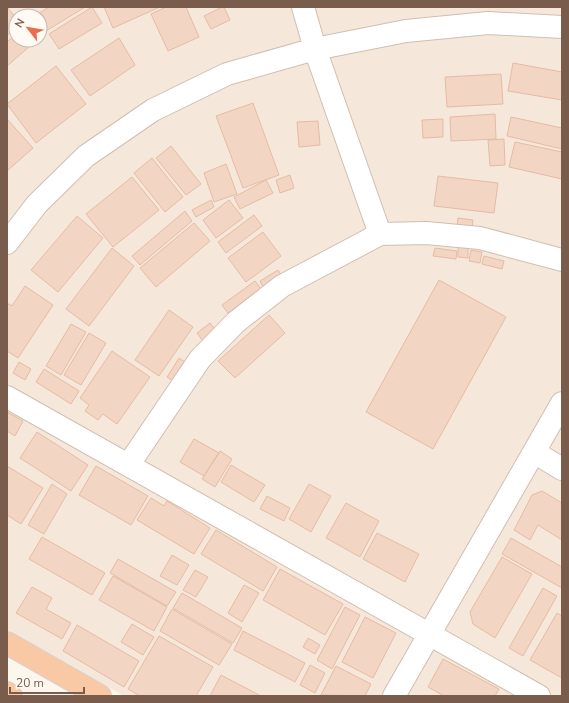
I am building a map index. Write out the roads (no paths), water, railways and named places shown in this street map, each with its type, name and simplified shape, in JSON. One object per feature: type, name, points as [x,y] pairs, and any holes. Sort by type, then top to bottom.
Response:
[{"type":"highway","points":[[7,643],[100,696]]},
{"type":"highway","points":[[7,694],[12,696]]},
{"type":"street","points":[[303,7],[315,49],[380,234]]},
{"type":"street","points":[[7,243],[37,204],[86,156],[154,110],[227,74],[315,49],[406,31],[488,23],[562,27]]},
{"type":"street","points":[[129,464],[200,359],[236,322],[282,286],[380,234],[426,233],[480,238],[562,260]]},
{"type":"street","points":[[7,397],[129,464],[539,696]]},
{"type":"street","points":[[394,696],[562,403]]},
{"type":"street","points":[[534,452],[562,468]]}]
